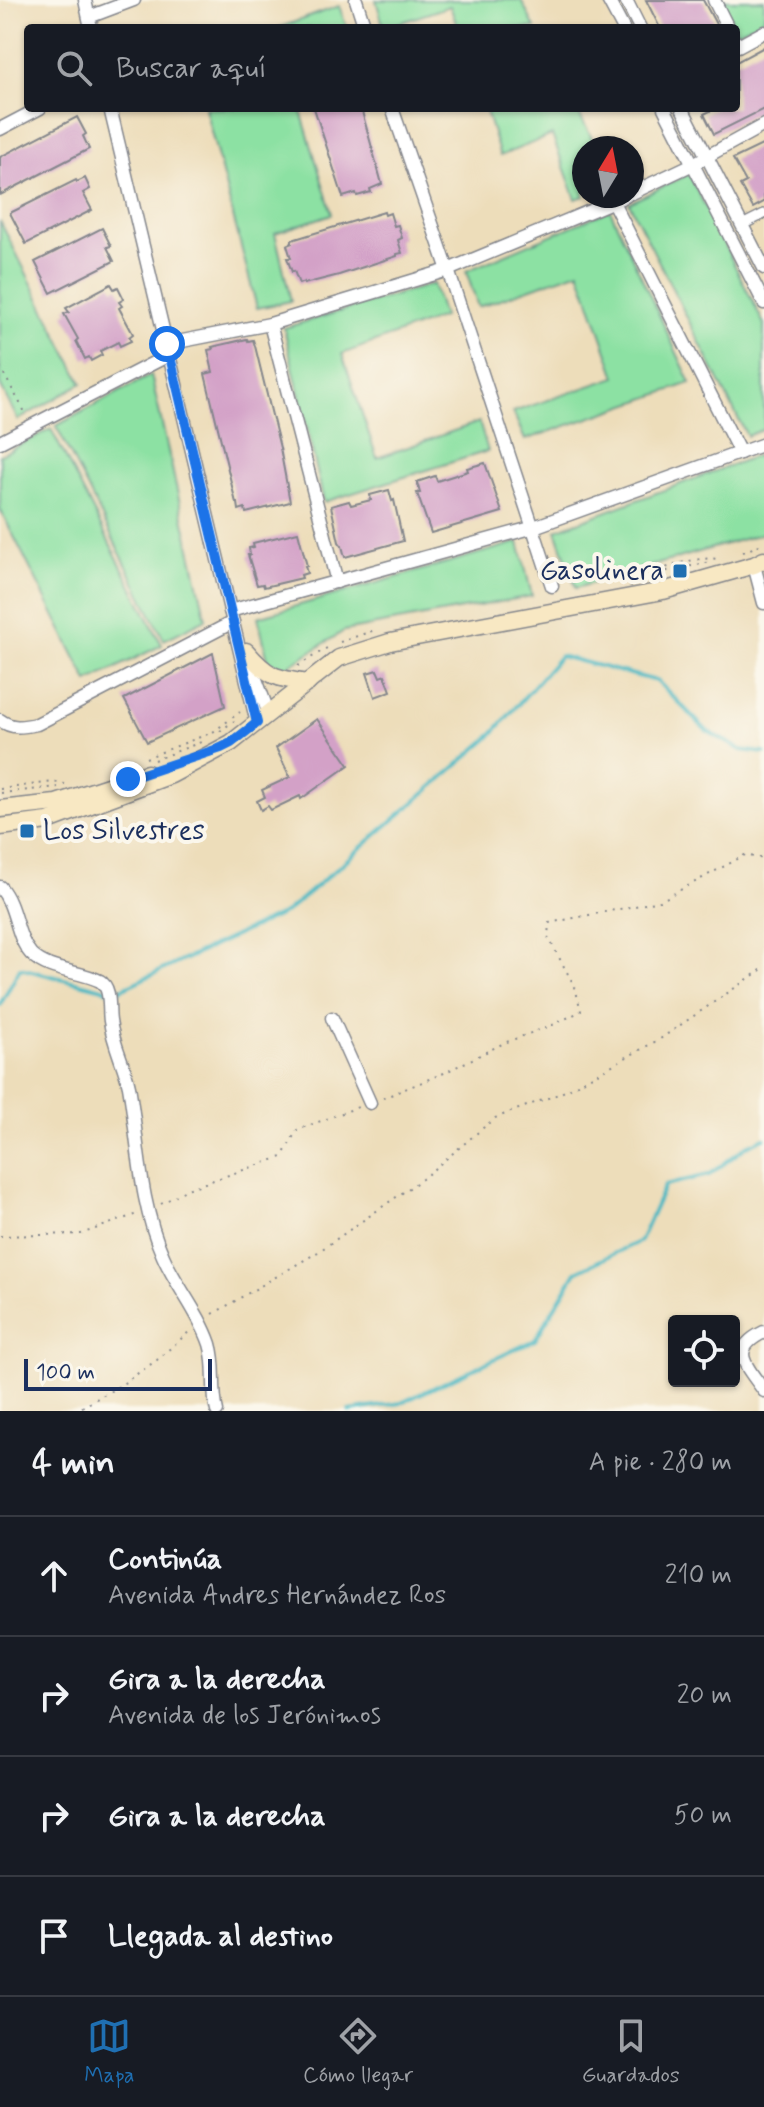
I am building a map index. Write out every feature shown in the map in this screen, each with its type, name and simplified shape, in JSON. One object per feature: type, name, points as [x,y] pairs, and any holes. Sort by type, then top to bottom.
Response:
[{"type":"main road","points":[[0,827],[48,821],[171,775],[231,743],[260,714],[308,683],[339,658],[390,642],[663,591],[753,561]]},
{"type":"main road","points":[[241,645],[269,674],[308,683]]},
{"type":"main road","points":[[0,809],[56,803],[221,748]]},
{"type":"street","points":[[85,0],[90,23],[134,0]]},
{"type":"street","points":[[356,0],[364,24]]},
{"type":"street","points":[[608,0],[621,24]]},
{"type":"street","points":[[626,0],[638,24]]},
{"type":"street","points":[[714,0],[726,24]]},
{"type":"street","points":[[740,44],[764,32]]},
{"type":"street","points":[[0,129],[32,112]]},
{"type":"street","points":[[111,112],[232,617],[260,714]]},
{"type":"street","points":[[393,112],[552,586]]},
{"type":"street","points":[[666,112],[764,303]]},
{"type":"street","points":[[684,112],[764,268]]},
{"type":"street","points":[[644,187],[764,125]]},
{"type":"street","points":[[0,442],[168,350],[270,324],[448,270],[598,208]]},
{"type":"street","points":[[616,208],[740,453]]},
{"type":"street","points":[[742,225],[764,214]]},
{"type":"street","points":[[270,324],[337,582]]},
{"type":"street","points":[[0,720],[6,725],[20,728],[37,724],[232,617],[337,582],[531,528],[764,444]]},
{"type":"street","points":[[753,561],[764,603]]},
{"type":"street","points":[[0,887],[11,903],[23,941],[34,957],[101,982],[107,992],[111,1027],[129,1086],[140,1178],[148,1211],[163,1257],[201,1322],[214,1361],[217,1411]]},
{"type":"street","points":[[332,1018],[370,1103]]},
{"type":"street","points":[[764,1332],[750,1339],[742,1350],[743,1358],[764,1391]]},
{"type":"path","points":[[0,367],[33,425]]},
{"type":"path","points":[[753,561],[764,547]]},
{"type":"path","points":[[633,586],[667,571],[707,562],[718,563]]},
{"type":"path","points":[[344,644],[385,632]]},
{"type":"path","points":[[287,680],[319,655],[331,650]]},
{"type":"path","points":[[144,764],[212,738],[260,714]]},
{"type":"path","points":[[0,794],[56,786],[66,788]]},
{"type":"path","points":[[0,1236],[81,1234],[148,1211],[187,1189],[282,1157],[297,1130],[444,1073],[504,1043],[555,1024],[581,1011],[575,987],[548,937],[549,923],[660,901],[745,855],[764,859]]},
{"type":"path","points":[[75,1411],[121,1385],[201,1322],[357,1225],[422,1179],[495,1118],[561,1093],[660,1039],[764,968]]},
{"type":"green space","points":[[376,0],[521,0],[533,24],[457,24],[450,6],[396,24],[383,24]]},
{"type":"green space","points":[[722,0],[764,0],[764,19],[740,31],[740,24],[733,24]]},
{"type":"green space","points":[[339,6],[346,24],[289,24]]},
{"type":"green space","points":[[206,112],[301,112],[332,214],[275,233],[291,301],[257,308]]},
{"type":"green space","points":[[486,112],[578,112],[591,136],[572,136],[572,188],[552,135],[500,156]]},
{"type":"green space","points":[[689,174],[764,324],[764,429],[747,436],[632,208],[644,208],[644,196]]},
{"type":"green space","points":[[610,210],[691,383],[525,440],[513,412],[616,377],[579,271],[478,307],[466,271]]},
{"type":"green space","points":[[0,221],[82,383],[18,420],[0,385]]},
{"type":"green space","points":[[433,284],[443,317],[342,354],[377,458],[479,422],[488,451],[324,502],[284,328]]},
{"type":"green space","points":[[151,375],[206,619],[164,640],[56,426]]},
{"type":"green space","points":[[51,429],[162,645],[88,682],[0,509],[0,455]]},
{"type":"green space","points":[[764,453],[764,533],[576,588],[556,530]]},
{"type":"green space","points":[[519,542],[532,596],[344,631],[285,668],[269,664],[258,617]]},
{"type":"building","points":[[646,0],[703,0],[716,24],[658,24]]},
{"type":"building","points":[[764,47],[764,109],[714,134],[704,114],[740,112],[740,60]]},
{"type":"building","points":[[315,112],[362,112],[382,184],[370,189],[371,192],[343,197]]},
{"type":"building","points":[[77,117],[86,134],[83,136],[89,149],[0,195],[0,157]]},
{"type":"building","points":[[764,144],[764,202],[753,208],[740,185],[746,182],[733,159]]},
{"type":"building","points":[[85,178],[90,189],[83,193],[92,210],[26,244],[10,213]]},
{"type":"building","points":[[384,212],[385,215],[390,213],[394,226],[398,225],[402,253],[339,275],[299,284],[287,258],[291,258],[287,245],[292,240]]},
{"type":"building","points":[[102,228],[114,261],[51,293],[35,262]]},
{"type":"building","points":[[111,284],[114,289],[118,287],[124,299],[119,302],[122,306],[119,308],[133,334],[129,337],[131,341],[120,346],[118,342],[100,351],[102,355],[91,361],[89,357],[85,359],[64,314],[69,312],[66,308]]},
{"type":"building","points":[[253,340],[255,346],[290,502],[246,513],[245,508],[239,510],[236,503],[205,374],[213,372],[208,350]]},
{"type":"building","points":[[485,463],[502,512],[431,533],[417,493],[420,493],[417,482],[435,476],[437,481]]},
{"type":"building","points":[[389,490],[403,541],[345,557],[331,506],[371,500],[370,495]]},
{"type":"building","points":[[298,532],[307,573],[301,575],[302,578],[264,587],[263,584],[257,585],[248,555],[249,548],[254,547],[253,543]]},
{"type":"building","points":[[213,653],[225,706],[147,742],[124,699]]},
{"type":"building","points":[[377,670],[380,677],[385,675],[391,691],[375,697],[367,673]]},
{"type":"building","points":[[317,719],[349,765],[301,799],[300,796],[271,810],[268,806],[261,810],[257,801],[265,797],[262,790],[290,777],[276,748]]},
{"type":"waterway","points":[[0,1005],[20,968],[115,992],[286,912],[489,738],[560,656],[657,681],[707,731],[741,750],[764,753]]},
{"type":"waterway","points":[[349,1411],[401,1403],[535,1340],[576,1272],[640,1241],[665,1185],[709,1175],[747,1146],[764,1138]]},
{"type":"place","name":"Gasolinera","points":[[680,571]]},
{"type":"place","name":"Los Silvestres","points":[[27,831]]},
{"type":"route","points":[[128,779],[221,748],[257,723],[167,344]]}]
